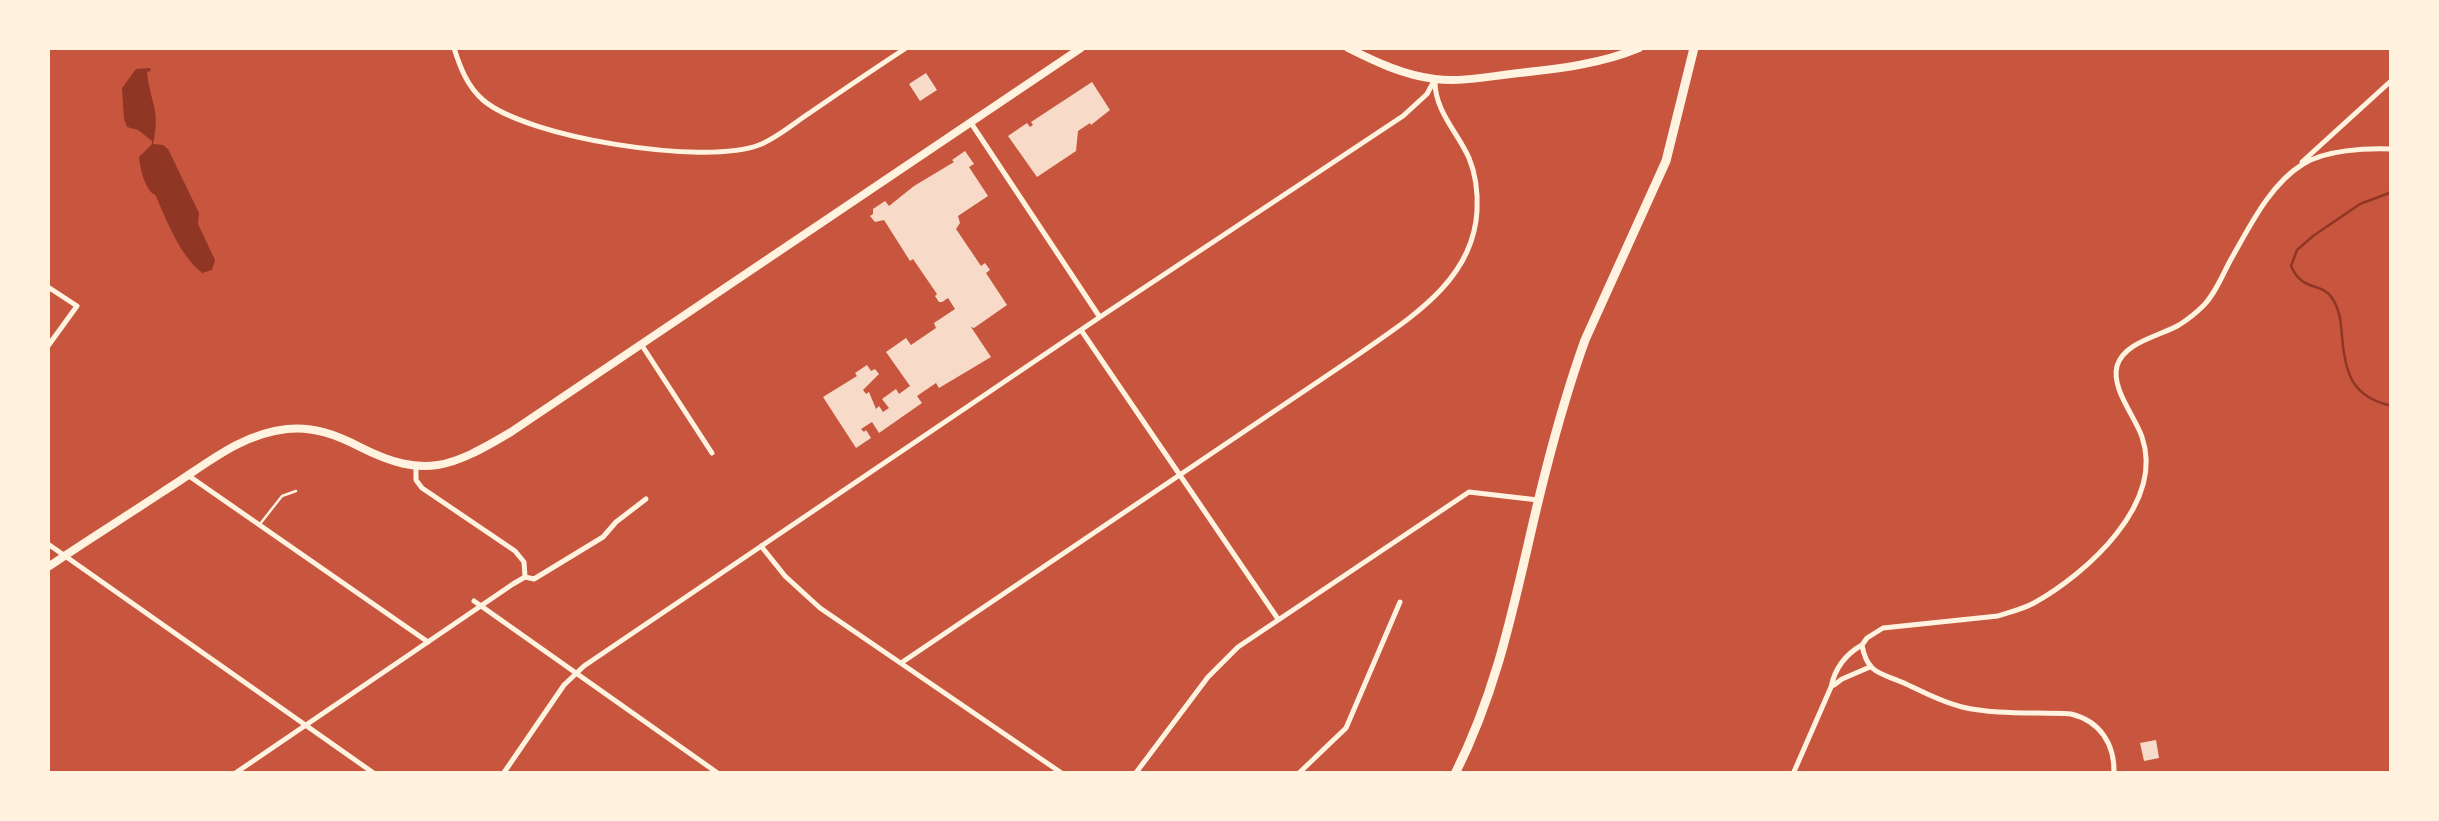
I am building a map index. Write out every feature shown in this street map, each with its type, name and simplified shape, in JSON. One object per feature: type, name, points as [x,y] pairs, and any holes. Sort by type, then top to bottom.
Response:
[{"type":"main road","points":[[48,567],[238,444],[276,431],[296,428],[331,434],[380,457],[416,466],[443,465],[474,454],[1081,48]]},
{"type":"main road","points":[[1348,48],[1384,66],[1435,79],[1483,78],[1587,64],[1639,48]]},
{"type":"main road","points":[[1456,774],[1496,675],[1538,500],[1586,340],[1666,161],[1694,48]]},
{"type":"street","points":[[454,48],[473,90],[486,102],[520,120],[602,140],[702,153],[758,145],[906,48]]},
{"type":"street","points":[[503,774],[576,674],[1080,330],[1403,116],[1422,99],[1435,79]]},
{"type":"street","points":[[901,663],[1412,317],[1445,286],[1468,254],[1476,227],[1477,187],[1462,144],[1436,101],[1435,79]]},
{"type":"street","points":[[1792,774],[1833,677],[1851,651],[1867,638],[1883,628],[1998,616],[2033,604],[2086,565],[2119,533],[2139,494],[2146,460],[2143,438],[2120,389],[2117,366],[2134,346],[2181,324],[2204,304],[2278,187],[2329,135],[2392,80]]},
{"type":"street","points":[[970,123],[1100,317]]},
{"type":"street","points":[[2293,172],[2321,157],[2392,149]]},
{"type":"street","points":[[48,287],[77,306],[48,346]]},
{"type":"street","points":[[1080,330],[1278,618]]},
{"type":"street","points":[[641,344],[712,453]]},
{"type":"street","points":[[416,466],[416,480],[422,488],[515,551],[524,562],[525,577]]},
{"type":"street","points":[[188,476],[428,642]]},
{"type":"street","points":[[1135,774],[1208,677],[1238,647],[1278,618],[1469,492],[1538,500]]},
{"type":"street","points":[[234,774],[525,577],[534,579],[602,538],[646,499]]},
{"type":"street","points":[[48,544],[376,774]]},
{"type":"street","points":[[761,546],[802,593],[1063,774]]},
{"type":"street","points":[[474,601],[719,774]]},
{"type":"street","points":[[1298,774],[1346,728],[1400,602]]},
{"type":"street","points":[[1862,645],[1870,667],[1880,675],[1959,706],[2081,717],[2108,740],[2114,774]]},
{"type":"street","points":[[1832,687],[1870,667]]},
{"type":"lane","points":[[260,525],[282,496],[296,491]]},
{"type":"shaded area","points":[[150,68],[147,72],[156,122],[153,144],[168,149],[199,213],[198,224],[215,260],[212,270],[202,273],[181,247],[145,181],[139,157],[152,141],[127,127],[124,119],[122,88],[136,69]]},
{"type":"building","points":[[926,73],[937,90],[920,101],[909,84]]},
{"type":"building","points":[[1092,82],[1110,110],[1078,131],[1076,151],[1037,177],[1008,136],[1027,123],[1030,127],[1031,122]]},
{"type":"building","points":[[965,151],[974,164],[969,167],[988,196],[958,216],[960,223],[956,229],[981,266],[985,263],[990,270],[986,273],[1007,305],[971,327],[991,357],[939,388],[936,383],[917,396],[922,403],[879,433],[872,422],[861,429],[871,438],[856,448],[823,397],[857,376],[855,373],[867,365],[879,374],[863,390],[869,392],[876,409],[879,406],[883,412],[889,408],[882,399],[896,389],[899,394],[910,386],[886,352],[906,338],[911,345],[955,309],[948,298],[939,302],[884,220],[875,222],[870,216],[873,209],[885,201],[889,206]]},
{"type":"building","points":[[2156,740],[2159,758],[2144,761],[2140,743]]},
{"type":"waterway","points":[[2392,192],[2360,204],[2313,236],[2297,250],[2291,266],[2301,280],[2328,293],[2335,303],[2345,362],[2353,382],[2368,397],[2392,406]]}]
